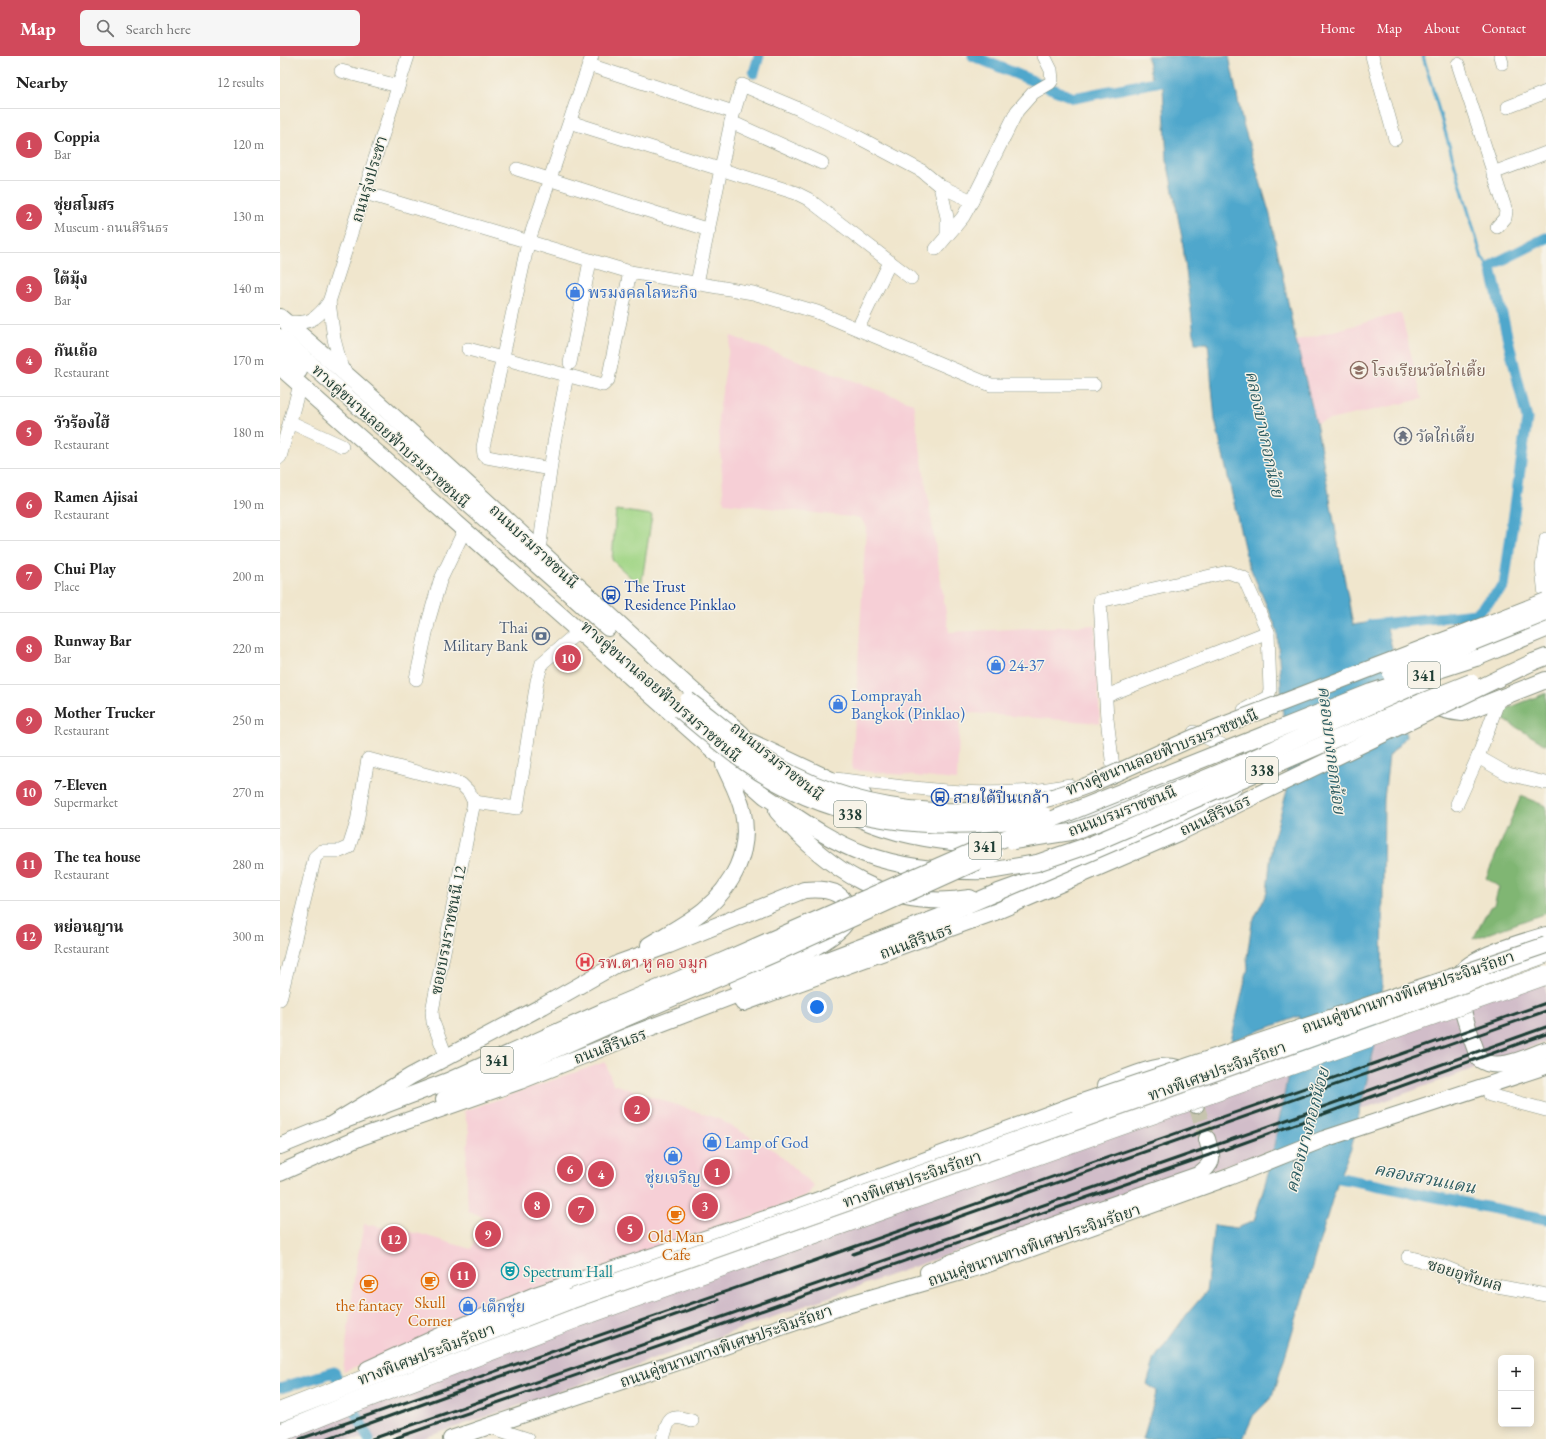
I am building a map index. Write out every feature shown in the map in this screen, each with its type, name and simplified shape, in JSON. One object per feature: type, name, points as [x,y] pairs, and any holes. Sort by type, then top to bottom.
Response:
[{"type":"highway","name":"ทางพิเศษประจิมรัถยา","points":[[280,1412],[570,1299],[1546,953]]},
{"type":"highway","name":"ทางพิเศษประจิมรัถยา","points":[[280,1433],[354,1403],[577,1318],[1546,975]]},
{"type":"main road","name":"ถนนบรมราชชนนี","points":[[282,326],[343,373],[539,550],[642,646],[751,742],[807,787],[848,813],[890,830],[942,841],[968,844],[1044,837],[1071,832],[1097,823],[1254,758],[1376,705],[1476,658],[1546,629]]},
{"type":"main road","name":"ทางคู่ขนานลอยฟ้าบรมราชชนนี","points":[[282,326],[688,700],[756,753],[778,766],[822,787],[871,803],[915,810],[959,812],[1017,806],[1045,799],[1087,785],[1204,733],[1546,597]]},
{"type":"main road","name":"ทางคู่ขนานลอยฟ้าบรมราชชนนี","points":[[280,354],[680,710],[746,763],[805,796],[854,813],[905,823],[932,825],[980,825],[1018,820],[1052,813],[1097,798],[1210,747],[1546,614]]},
{"type":"main road","name":"ถนนบรมราชชนนี","points":[[280,367],[721,759],[765,796],[817,830],[865,854],[888,862],[936,871],[989,871],[1037,863],[1092,844],[1421,702],[1540,659]]},
{"type":"main road","points":[[1546,597],[1428,644],[1414,656],[1414,675],[1416,685],[1422,695],[1434,706],[1450,712],[1462,713],[1546,680]]},
{"type":"main road","name":"ถนนสิรินธร","points":[[280,1146],[607,1018],[709,968],[980,848],[1371,692],[1476,658]]},
{"type":"main road","name":"ถนนสิรินธร","points":[[280,1173],[361,1137],[520,1081],[615,1041],[773,993],[995,912],[1178,833],[1540,659]]},
{"type":"main road","points":[[615,1041],[942,916],[994,894],[1065,868],[1201,811],[1205,790],[1202,784],[1196,779],[1189,777],[1106,809],[1037,828],[971,832],[905,814],[751,742]]},
{"type":"main road","points":[[329,1126],[446,1056],[544,1006],[619,963],[704,910],[736,872],[744,848],[745,832],[739,797],[721,759]]},
{"type":"main road","points":[[765,796],[788,824],[811,846],[835,865],[875,889],[904,898],[928,901],[961,899],[994,894]]},
{"type":"main road","points":[[361,1137],[607,1018],[774,954],[1048,829],[1097,798]]},
{"type":"main road","points":[[615,1041],[824,942],[839,931],[846,922],[847,907],[842,897],[835,893],[820,889],[804,890],[669,945],[619,963]]},
{"type":"main road","points":[[1546,935],[1478,959],[1464,968],[1457,980],[1462,1009],[1479,1059],[1490,1064],[1502,1064],[1546,1050]]},
{"type":"main road","name":"ถนนคู่ขนานทางพิเศษประจิมรัถยา","points":[[280,1405],[348,1378],[453,1330],[535,1295],[792,1210],[1076,1104],[1546,945]]},
{"type":"main road","points":[[1546,962],[1474,987],[1468,992],[1466,1001],[1485,1054],[1490,1058],[1509,1056],[1546,1043]]},
{"type":"main road","points":[[792,1210],[880,1169],[1164,1066],[1174,1067],[1182,1071],[1196,1105]]},
{"type":"main road","name":"ถนนคู่ขนานทางพิเศษประจิมรัถยา","points":[[451,1439],[843,1306],[985,1266],[1229,1177],[1324,1139],[1546,1066]]},
{"type":"main road","points":[[843,1306],[980,1251],[1198,1175],[1209,1167],[1212,1158],[1207,1139]]},
{"type":"street","name":"ถนนรุ่งประชา","points":[[282,326],[315,319],[320,315],[329,302],[408,56]]},
{"type":"street","points":[[936,249],[947,234],[963,217],[1017,111],[1034,94],[1052,80],[1051,70],[1044,56]]},
{"type":"street","points":[[1372,56],[1395,139]]},
{"type":"street","points":[[550,469],[488,457],[483,452],[502,358],[528,243],[551,180],[590,61],[732,117],[822,163]]},
{"type":"street","points":[[1458,64],[1506,211],[1505,218],[1497,227]]},
{"type":"street","points":[[341,71],[398,86]]},
{"type":"street","points":[[697,283],[732,117],[742,85],[799,109],[854,135],[922,171],[940,186],[972,201]]},
{"type":"street","points":[[1508,107],[1546,92]]},
{"type":"street","points":[[570,122],[721,170],[772,184],[808,199],[910,278]]},
{"type":"street","points":[[1494,173],[1546,153]]},
{"type":"street","points":[[517,169],[709,230]]},
{"type":"street","points":[[940,186],[947,217],[947,234]]},
{"type":"street","points":[[365,193],[528,243],[630,272],[753,293],[817,312],[991,385],[1094,385]]},
{"type":"street","points":[[539,550],[550,469],[590,261]]},
{"type":"street","points":[[858,328],[890,262]]},
{"type":"street","points":[[468,349],[502,358],[569,369],[600,384],[606,383],[608,380],[630,272]]},
{"type":"street","name":"ถนนรุ่งประชา","points":[[329,302],[334,339],[343,373]]},
{"type":"street","points":[[280,457],[300,385]]},
{"type":"street","points":[[290,422],[342,446]]},
{"type":"street","points":[[416,679],[429,619],[440,581],[464,531]]},
{"type":"street","points":[[1546,539],[1542,568],[1546,597]]},
{"type":"street","points":[[826,778],[952,791],[1014,793],[1046,790],[1079,783],[1229,718],[1268,697],[1270,690],[1268,632],[1244,578],[1228,572],[1100,601],[1107,719],[1113,767]]},
{"type":"street","points":[[280,999],[316,857],[322,851],[340,851],[349,847],[356,822],[368,759],[461,784],[469,792],[474,802],[518,808],[537,681],[542,663],[578,632]]},
{"type":"street","points":[[1106,696],[1268,632]]},
{"type":"street","points":[[1457,804],[1478,757],[1499,699]]},
{"type":"street","points":[[1222,745],[1229,718]]},
{"type":"street","points":[[1195,732],[1222,745],[1236,774],[1237,785],[1234,792],[1226,798],[1201,811]]},
{"type":"street","points":[[1478,757],[1508,774],[1546,783]]},
{"type":"street","name":"ซอยบรมราชชนนี 12","points":[[446,1056],[433,1022],[432,1011],[474,802]]},
{"type":"street","points":[[1490,1095],[1546,1110]]},
{"type":"street","name":"ซอยอุทัยผล","points":[[1408,1258],[1442,1266],[1486,1284],[1546,1295]]},
{"type":"street","points":[[663,1439],[668,1421],[672,1418],[676,1416],[692,1421]]},
{"type":"street","points":[[488,1426],[526,1439]]},
{"type":"shaded area","name":"โรงเรียนวัดไก่เตี้ย","points":[[1401,313],[1422,399],[1316,423],[1296,341]]},
{"type":"shaded area","points":[[731,336],[913,403],[949,632],[1095,625],[1100,723],[960,712],[957,780],[852,770],[866,526],[860,518],[724,503],[718,417]]},
{"type":"shaded area","points":[[1546,969],[1546,1042],[1360,1110],[1377,1036]]},
{"type":"shaded area","points":[[1293,1050],[1273,1150],[958,1251],[712,1339],[421,1439],[280,1439],[280,1420],[305,1413],[452,1353]]},
{"type":"shaded area","points":[[605,1062],[613,1084],[719,1119],[775,1151],[814,1186],[807,1196],[343,1372],[355,1270],[364,1224],[420,1234],[471,1249],[487,1218],[468,1211],[466,1164],[469,1132],[464,1111]]},
{"type":"green space","points":[[616,510],[652,515],[641,587],[612,560]]},
{"type":"green space","points":[[1546,693],[1546,745],[1501,718],[1501,711]]},
{"type":"green space","points":[[1521,796],[1546,806],[1546,913],[1473,939],[1490,907],[1494,905],[1499,887],[1486,878]]},
{"type":"water","name":"คลองบางกอกน้อย","points":[[1147,56],[1229,56],[1242,120],[1270,215],[1296,341],[1316,423],[1353,625],[1385,620],[1393,652],[1406,737],[1389,756],[1384,799],[1382,985],[1377,1036],[1351,1149],[1339,1177],[1273,1396],[1253,1416],[1243,1439],[1143,1439],[1157,1391],[1147,1384],[1155,1358],[1187,1314],[1206,1292],[1214,1225],[1237,1228],[1254,1221],[1269,1170],[1300,1016],[1231,1041],[1248,968],[1247,957],[1252,923],[1267,892],[1272,844],[1288,787],[1277,630],[1247,560],[1215,420],[1208,343],[1195,343],[1182,238],[1167,160],[1163,87],[1151,76]]},
{"type":"waterway","points":[[754,73],[759,56]]},
{"type":"waterway","points":[[973,56],[1074,98],[1171,79]]},
{"type":"waterway","points":[[1423,56],[1482,258],[1491,268]]},
{"type":"waterway","points":[[1371,625],[1476,614],[1504,586],[1527,419],[1491,268],[1496,263],[1546,238]]},
{"type":"waterway","name":"คลองสวนแดน","points":[[1325,1175],[1546,1219]]},
{"type":"waterway","points":[[280,1388],[334,1372],[369,1439]]},
{"type":"tunnel","points":[[1196,1105],[1207,1139]]},
{"type":"railway","points":[[300,1439],[808,1263],[1546,1003]]},
{"type":"railway","points":[[853,1254],[1546,1011]]},
{"type":"railway","points":[[372,1439],[1233,1139],[1546,1027]]},
{"type":"railway","points":[[393,1439],[1235,1146],[1546,1034]]},
{"type":"railway","points":[[326,1439],[718,1300]]},
{"type":"place","name":"พรมงคลโลหะกิจ","points":[[575,292]]},
{"type":"place","name":"โรงเรียนวัดไก่เตี้ย","points":[[1359,370]]},
{"type":"place","name":"วัดไก่เตี้ย","points":[[1403,436]]},
{"type":"place","name":"The Trust Residence Pinklao","points":[[611,595]]},
{"type":"place","name":"Thai Military Bank","points":[[541,636]]},
{"type":"place","name":"7-Eleven","points":[[568,658]]},
{"type":"place","name":"24-37","points":[[996,665]]},
{"type":"place","name":"Lomprayah Bangkok (Pinklao)","points":[[838,704]]},
{"type":"place","name":"สายใต้ปิ่นเกล้า","points":[[940,797]]},
{"type":"place","name":"รพ.ตา หู คอ จมูก","points":[[585,962]]},
{"type":"place","name":"ชุ่ยสโมสร","points":[[637,1109]]},
{"type":"place","name":"Lamp of God","points":[[712,1142]]},
{"type":"place","name":"ชุ่ยเจริญ","points":[[673,1156]]},
{"type":"place","name":"Ramen Ajisai","points":[[570,1169]]},
{"type":"place","name":"Coppia","points":[[717,1172]]},
{"type":"place","name":"กันเถ้อ","points":[[601,1174]]},
{"type":"place","name":"Runway Bar","points":[[537,1205]]},
{"type":"place","name":"ใต้มุ้ง","points":[[705,1206]]},
{"type":"place","name":"Chui Play","points":[[581,1210]]},
{"type":"place","name":"Old Man Cafe","points":[[676,1215]]},
{"type":"place","name":"วัวร้องไฮ้","points":[[630,1229]]},
{"type":"place","name":"Mother Trucker","points":[[488,1234]]},
{"type":"place","name":"หย่อนญาน","points":[[394,1239]]},
{"type":"place","name":"Spectrum Hall","points":[[510,1271]]},
{"type":"place","name":"The tea house","points":[[463,1275]]},
{"type":"place","name":"Skull Corner","points":[[430,1281]]},
{"type":"place","name":"the fantacy","points":[[369,1284]]},
{"type":"place","name":"เด็กชุ่ย","points":[[468,1306]]}]
